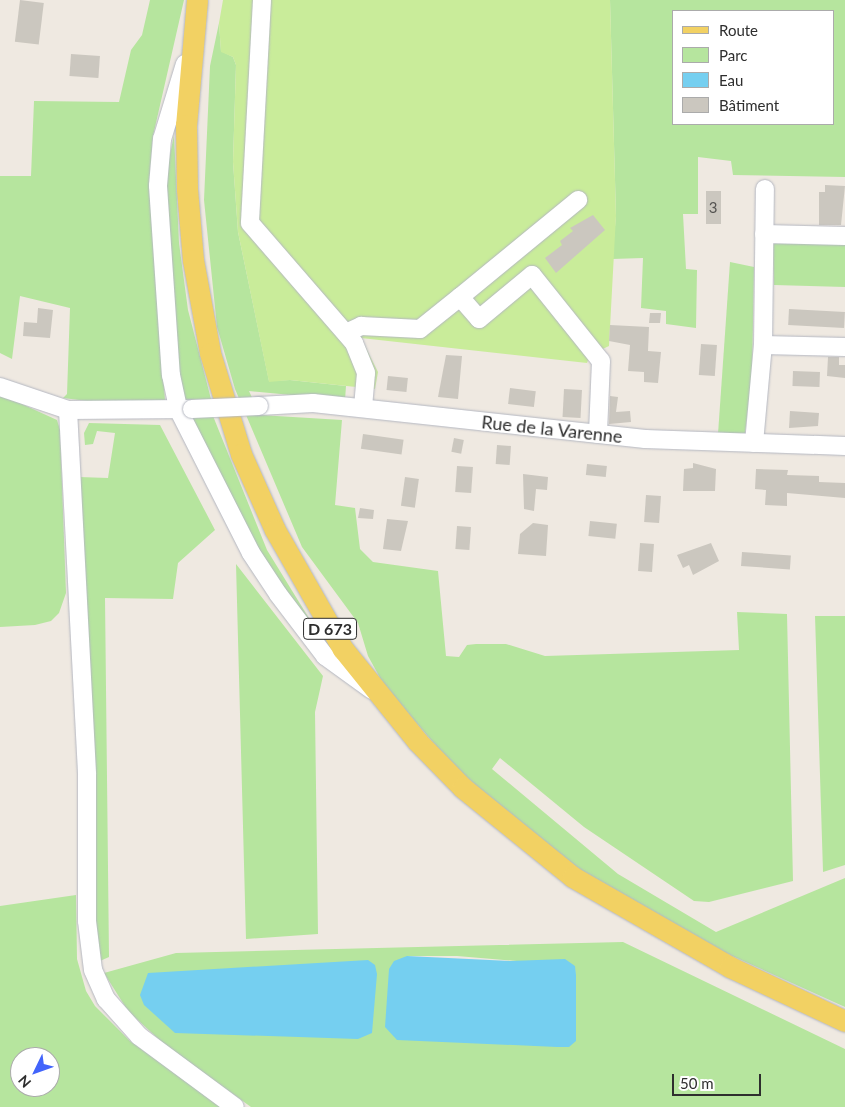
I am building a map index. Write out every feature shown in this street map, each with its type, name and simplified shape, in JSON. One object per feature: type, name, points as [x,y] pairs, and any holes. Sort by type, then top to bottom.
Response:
[{"type":"main road","name":"D 673","points":[[197,0],[190,46],[187,189],[193,260],[210,354],[241,454],[275,530],[317,608],[374,692],[463,788],[573,877],[730,967],[845,1021]]},
{"type":"street","points":[[262,0],[250,223],[358,350],[366,373],[363,408]]},
{"type":"street","points":[[190,46],[162,139],[158,186],[171,375],[251,553],[278,594],[325,656],[374,692]]},
{"type":"street","points":[[754,443],[763,345],[765,189]]},
{"type":"street","points":[[346,334],[361,326],[420,329],[578,200]]},
{"type":"street","points":[[764,234],[845,236]]},
{"type":"street","points":[[460,297],[479,319],[532,275],[601,361],[598,434]]},
{"type":"street","points":[[763,345],[845,347]]},
{"type":"street","points":[[0,387],[68,410],[185,409]]},
{"type":"street","name":"Rue de la Varenne","points":[[185,409],[313,403],[598,434],[845,446]]},
{"type":"street","points":[[68,410],[87,775],[87,921],[93,970],[106,999],[139,1036],[234,1107]]},
{"type":"green space","points":[[150,0],[184,0],[153,136],[149,184],[165,400],[112,404],[63,398],[67,394],[70,308],[20,296],[12,359],[0,353],[0,176],[31,176],[34,101],[119,102],[131,50],[142,35]]},
{"type":"green space","points":[[223,0],[610,0],[616,216],[609,346],[590,355],[587,363],[361,338],[378,372],[375,389],[290,380],[269,382],[238,232],[233,162],[236,65],[233,57],[221,52],[219,23]]},
{"type":"green space","points":[[610,0],[845,0],[845,177],[733,175],[731,161],[698,157],[698,214],[683,214],[686,269],[697,270],[696,328],[666,324],[666,311],[641,308],[643,258],[612,259],[616,216]]},
{"type":"green space","points":[[219,23],[221,51],[233,57],[236,65],[233,162],[238,232],[269,381],[290,380],[346,386],[345,400],[249,391],[260,415],[342,420],[335,505],[355,508],[360,549],[373,562],[438,571],[446,656],[459,657],[467,645],[476,644],[506,644],[545,656],[739,650],[737,612],[787,614],[793,881],[709,902],[694,901],[584,827],[500,758],[492,769],[618,874],[716,932],[845,878],[845,1007],[719,950],[600,885],[503,810],[450,762],[384,685],[368,656],[358,623],[302,547],[235,389],[217,327],[204,200],[210,66]]},
{"type":"green space","points":[[174,135],[179,243],[188,310],[211,399],[181,400],[165,179]]},
{"type":"green space","points":[[783,240],[845,242],[845,287],[774,285],[773,244]]},
{"type":"green space","points":[[730,262],[754,267],[752,376],[745,433],[737,435],[718,434]]},
{"type":"green space","points":[[0,394],[57,420],[60,430],[66,593],[59,613],[51,621],[35,625],[0,627]]},
{"type":"green space","points":[[189,416],[213,416],[267,550],[323,641],[268,566]]},
{"type":"green space","points":[[89,423],[160,425],[215,530],[178,563],[173,599],[105,598],[109,957],[100,961],[95,921],[79,477],[108,478],[115,433],[97,431],[93,444],[85,445],[84,433]]},
{"type":"green space","points":[[236,564],[323,676],[315,712],[318,934],[246,939]]},
{"type":"green space","points":[[815,616],[845,616],[845,865],[823,872]]},
{"type":"green space","points":[[76,895],[77,959],[86,991],[95,1006],[130,1041],[221,1107],[0,1107],[0,906]]},
{"type":"green space","points":[[623,942],[845,1049],[845,1107],[251,1107],[165,1045],[128,1011],[104,973],[176,953]],"holes":[[[407,956],[457,956],[575,966],[576,1041]]]},
{"type":"water","points":[[407,956],[510,961],[565,959],[575,966],[576,1041],[569,1047],[557,1047],[397,1040],[385,1027],[389,969],[394,961]]},
{"type":"water","points":[[368,960],[375,965],[377,974],[372,1033],[358,1039],[175,1033],[144,1005],[140,995],[148,973]]},
{"type":"building","points":[[20,0],[44,3],[39,45],[15,42]]},
{"type":"building","points":[[71,54],[100,56],[98,78],[69,76]]},
{"type":"building","points":[[825,185],[845,186],[841,225],[819,225],[819,192],[825,192]]},
{"type":"building","points":[[706,191],[721,191],[721,224],[706,224]]},
{"type":"building","points":[[593,215],[605,230],[556,273],[545,258],[562,245],[560,241],[573,231],[570,228]]},
{"type":"building","points":[[38,308],[53,310],[50,338],[23,336],[24,322],[37,323]]},
{"type":"building","points":[[789,309],[845,312],[844,328],[788,325]]},
{"type":"building","points":[[650,313],[661,313],[660,323],[649,323]]},
{"type":"building","points":[[610,325],[649,327],[648,351],[661,352],[658,383],[644,382],[644,372],[628,371],[630,345],[609,341]]},
{"type":"building","points":[[701,344],[717,345],[715,376],[699,375]]},
{"type":"building","points":[[446,355],[462,356],[458,399],[438,397]]},
{"type":"building","points":[[828,357],[839,357],[839,365],[845,365],[845,378],[827,376]]},
{"type":"building","points":[[793,371],[820,372],[819,387],[792,386]]},
{"type":"building","points":[[388,376],[408,378],[406,392],[387,390]]},
{"type":"building","points":[[510,388],[536,391],[534,407],[508,404]]},
{"type":"building","points":[[564,389],[582,390],[581,418],[563,417]]},
{"type":"building","points":[[610,396],[618,397],[616,412],[630,411],[631,422],[609,424]]},
{"type":"building","points":[[790,411],[819,413],[818,426],[789,428]]},
{"type":"building","points":[[363,434],[404,440],[402,455],[361,449]]},
{"type":"building","points":[[454,438],[464,440],[461,454],[451,452]]},
{"type":"building","points":[[497,445],[511,446],[510,465],[496,464]]},
{"type":"building","points":[[693,463],[716,469],[715,491],[683,491],[684,469],[693,468]]},
{"type":"building","points":[[587,464],[607,466],[606,477],[586,475]]},
{"type":"building","points":[[457,466],[473,467],[471,493],[455,492]]},
{"type":"building","points":[[756,469],[788,470],[787,475],[819,476],[819,482],[845,483],[845,498],[787,493],[787,506],[765,505],[766,490],[755,489]]},
{"type":"building","points":[[523,474],[548,477],[547,490],[536,489],[534,511],[524,509]]},
{"type":"building","points":[[405,477],[419,479],[415,508],[401,506]]},
{"type":"building","points":[[646,495],[661,496],[659,523],[644,522]]},
{"type":"building","points":[[360,508],[374,510],[373,519],[358,518]]},
{"type":"building","points":[[387,519],[408,521],[401,551],[383,549]]},
{"type":"building","points":[[590,521],[617,524],[615,539],[588,536]]},
{"type":"building","points":[[533,523],[548,525],[546,556],[518,554],[520,534]]},
{"type":"building","points":[[457,526],[471,527],[469,550],[455,549]]},
{"type":"building","points":[[640,543],[654,544],[652,572],[638,571]]},
{"type":"building","points":[[711,543],[719,561],[693,575],[689,565],[683,568],[677,555]]},
{"type":"building","points":[[742,552],[791,555],[790,569],[741,566]]}]
